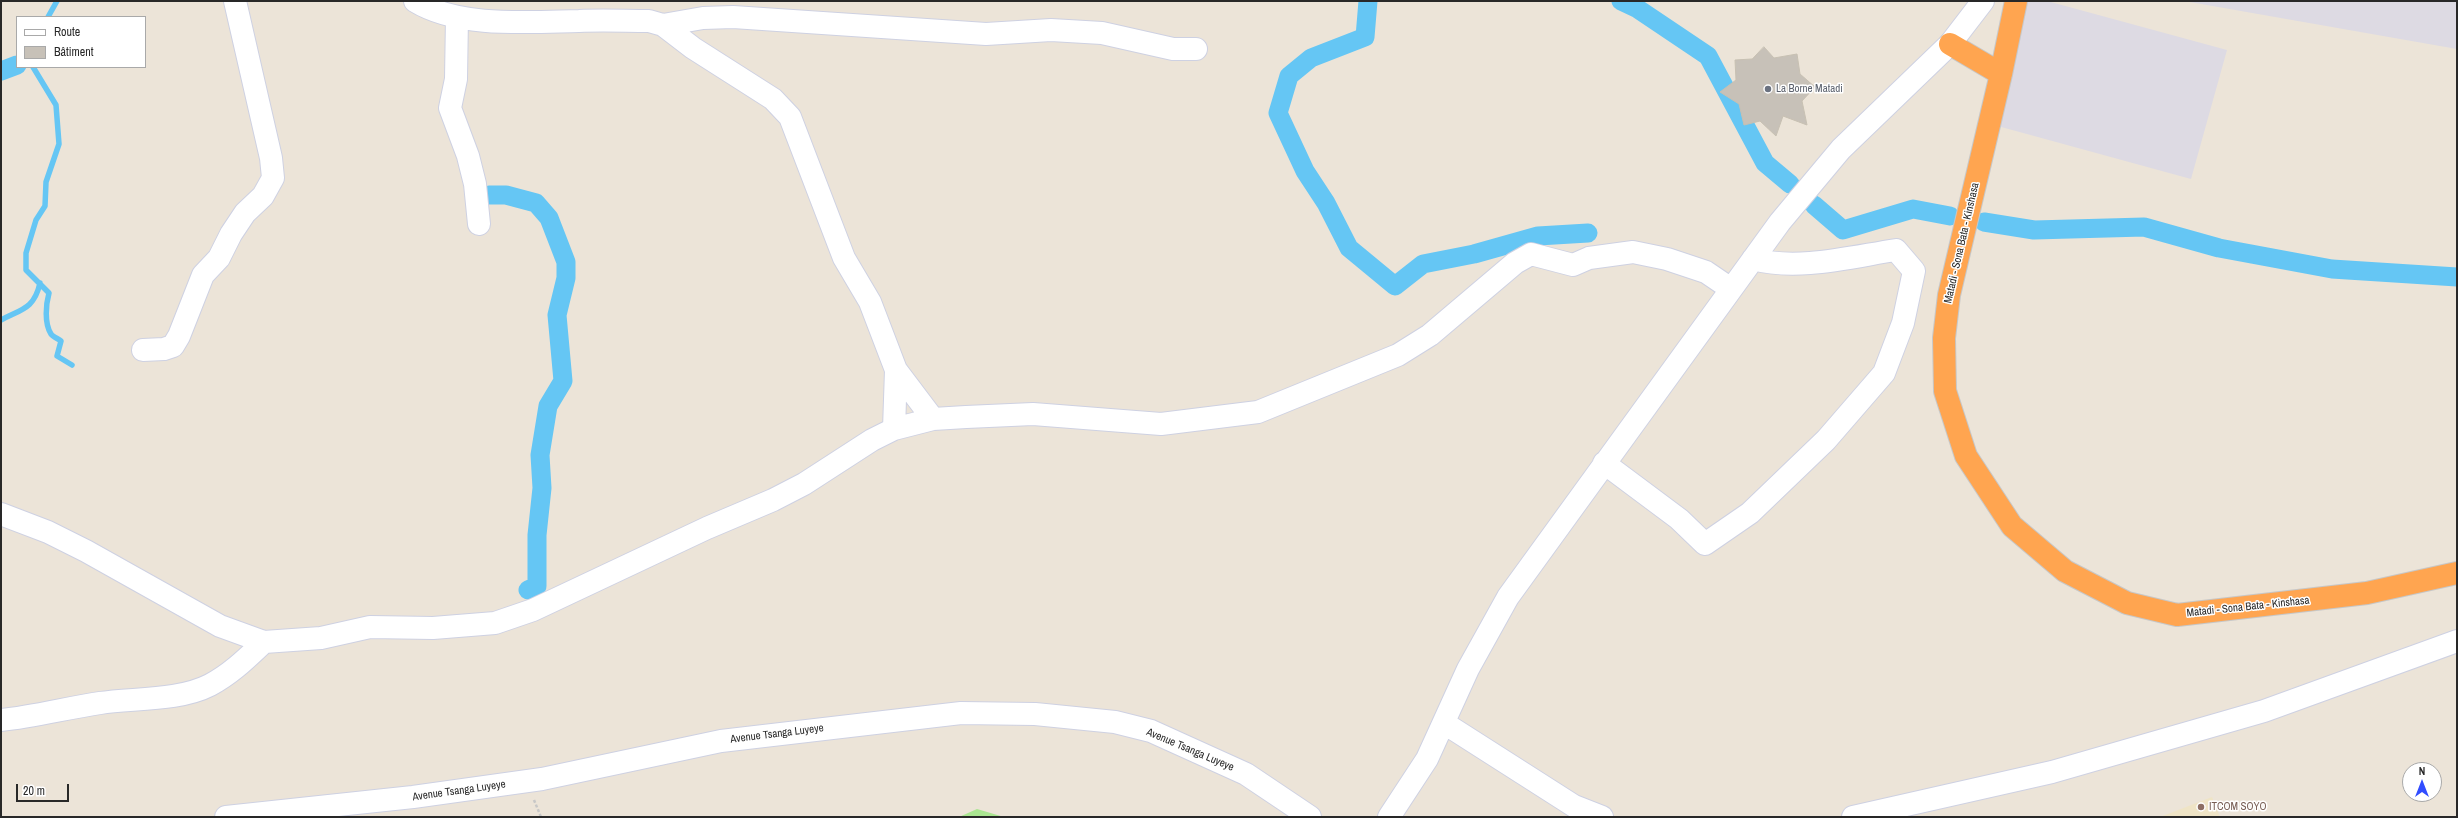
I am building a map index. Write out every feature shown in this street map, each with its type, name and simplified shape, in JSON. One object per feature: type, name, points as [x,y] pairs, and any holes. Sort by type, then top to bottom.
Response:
[{"type":"highway","name":"Matadi - Sona Bata - Kinshasa","points":[[2016,1],[2001,74],[1948,295],[1944,338],[1945,391],[1966,456],[2012,526],[2065,571],[2127,603],[2177,615],[2367,593],[2457,573]]},
{"type":"highway","points":[[1950,44],[2001,74]]},
{"type":"street","points":[[143,350],[164,349],[173,346],[179,336],[203,275],[219,258],[231,234],[245,213],[264,196],[273,178],[271,158],[235,1]]},
{"type":"street","points":[[415,1],[424,7],[457,17],[519,22],[649,21],[663,25],[693,48],[773,99],[790,117],[844,258],[870,302],[896,370],[933,419]]},
{"type":"street","points":[[1388,815],[1427,759],[1468,668],[1508,598],[1731,288],[1780,222],[1841,149],[1950,44],[1983,1]]},
{"type":"street","points":[[457,17],[456,79],[450,108],[468,156],[475,184],[479,224]]},
{"type":"street","points":[[663,25],[704,18],[733,17],[986,34],[1051,30],[1102,33],[1173,49],[1196,49]]},
{"type":"street","points":[[1604,463],[1679,519],[1705,544],[1750,513],[1821,445],[1884,373],[1903,323],[1914,271],[1896,250],[1823,262],[1772,264],[1753,259]]},
{"type":"street","points":[[1,514],[48,532],[86,551],[220,626],[264,642],[321,638],[370,627],[433,628],[495,623],[520,614],[740,512],[773,500],[804,484],[872,440],[894,429],[933,419],[1033,414],[1161,424],[1258,412],[1398,355],[1430,335],[1515,263],[1531,254],[1573,265],[1589,258],[1633,252],[1667,259],[1706,272],[1731,288]]},
{"type":"street","points":[[894,429],[896,370]]},
{"type":"street","points":[[1853,817],[2052,772],[2264,711],[2457,641]]},
{"type":"street","points":[[1,720],[28,718],[101,703],[154,699],[208,686],[234,670],[264,642]]},
{"type":"street","name":"Avenue Tsanga Luyeye","points":[[226,817],[413,797],[542,779],[721,741],[960,713],[1035,714],[1115,722],[1151,731],[1246,774],[1310,817]]},
{"type":"street","points":[[1444,724],[1574,806],[1602,817]]},
{"type":"shaded area","points":[[2028,1],[2047,1],[2227,50],[2191,179],[1994,125]]},
{"type":"shaded area","points":[[2184,1],[2457,1],[2457,49]]},
{"type":"shaded area","name":"ITCOM SOYO","points":[[2212,797],[2220,817],[2160,817]]},
{"type":"green space","points":[[977,809],[1004,817],[959,817]]},
{"type":"building","name":"La Borne Matadi","points":[[1764,47],[1774,58],[1797,54],[1800,74],[1815,87],[1802,101],[1807,125],[1783,116],[1776,136],[1760,121],[1744,125],[1739,104],[1720,92],[1736,80],[1735,60],[1752,59]]},
{"type":"waterway","points":[[49,16],[57,1]]},
{"type":"waterway","points":[[1368,1],[1365,37],[1311,58],[1289,76],[1278,113],[1305,171],[1326,203],[1349,248],[1395,286],[1423,264],[1474,254],[1538,236],[1588,233]]},
{"type":"waterway","points":[[1621,1],[1638,9],[1708,56],[1765,163],[1790,184]]},
{"type":"waterway","points":[[1,71],[16,65]]},
{"type":"waterway","points":[[34,68],[56,105],[59,144],[46,182],[45,206],[36,220],[26,253],[26,270],[49,293],[46,308],[46,319],[51,334],[61,341],[57,356],[72,365]]},
{"type":"waterway","points":[[489,195],[506,195],[536,203],[549,218],[566,262],[566,278],[557,315],[563,381],[548,406],[540,455],[542,488],[537,535],[537,586],[528,590]]},
{"type":"waterway","points":[[1814,205],[1843,230],[1913,209],[1950,216]]},
{"type":"waterway","points":[[1984,222],[2034,230],[2144,227],[2219,248],[2332,269],[2457,277]]},
{"type":"waterway","points":[[1,320],[31,303],[40,283]]},
{"type":"place","name":"La Borne Matadi","points":[[1768,89]]},
{"type":"place","name":"ITCOM SOYO","points":[[2201,807]]}]
